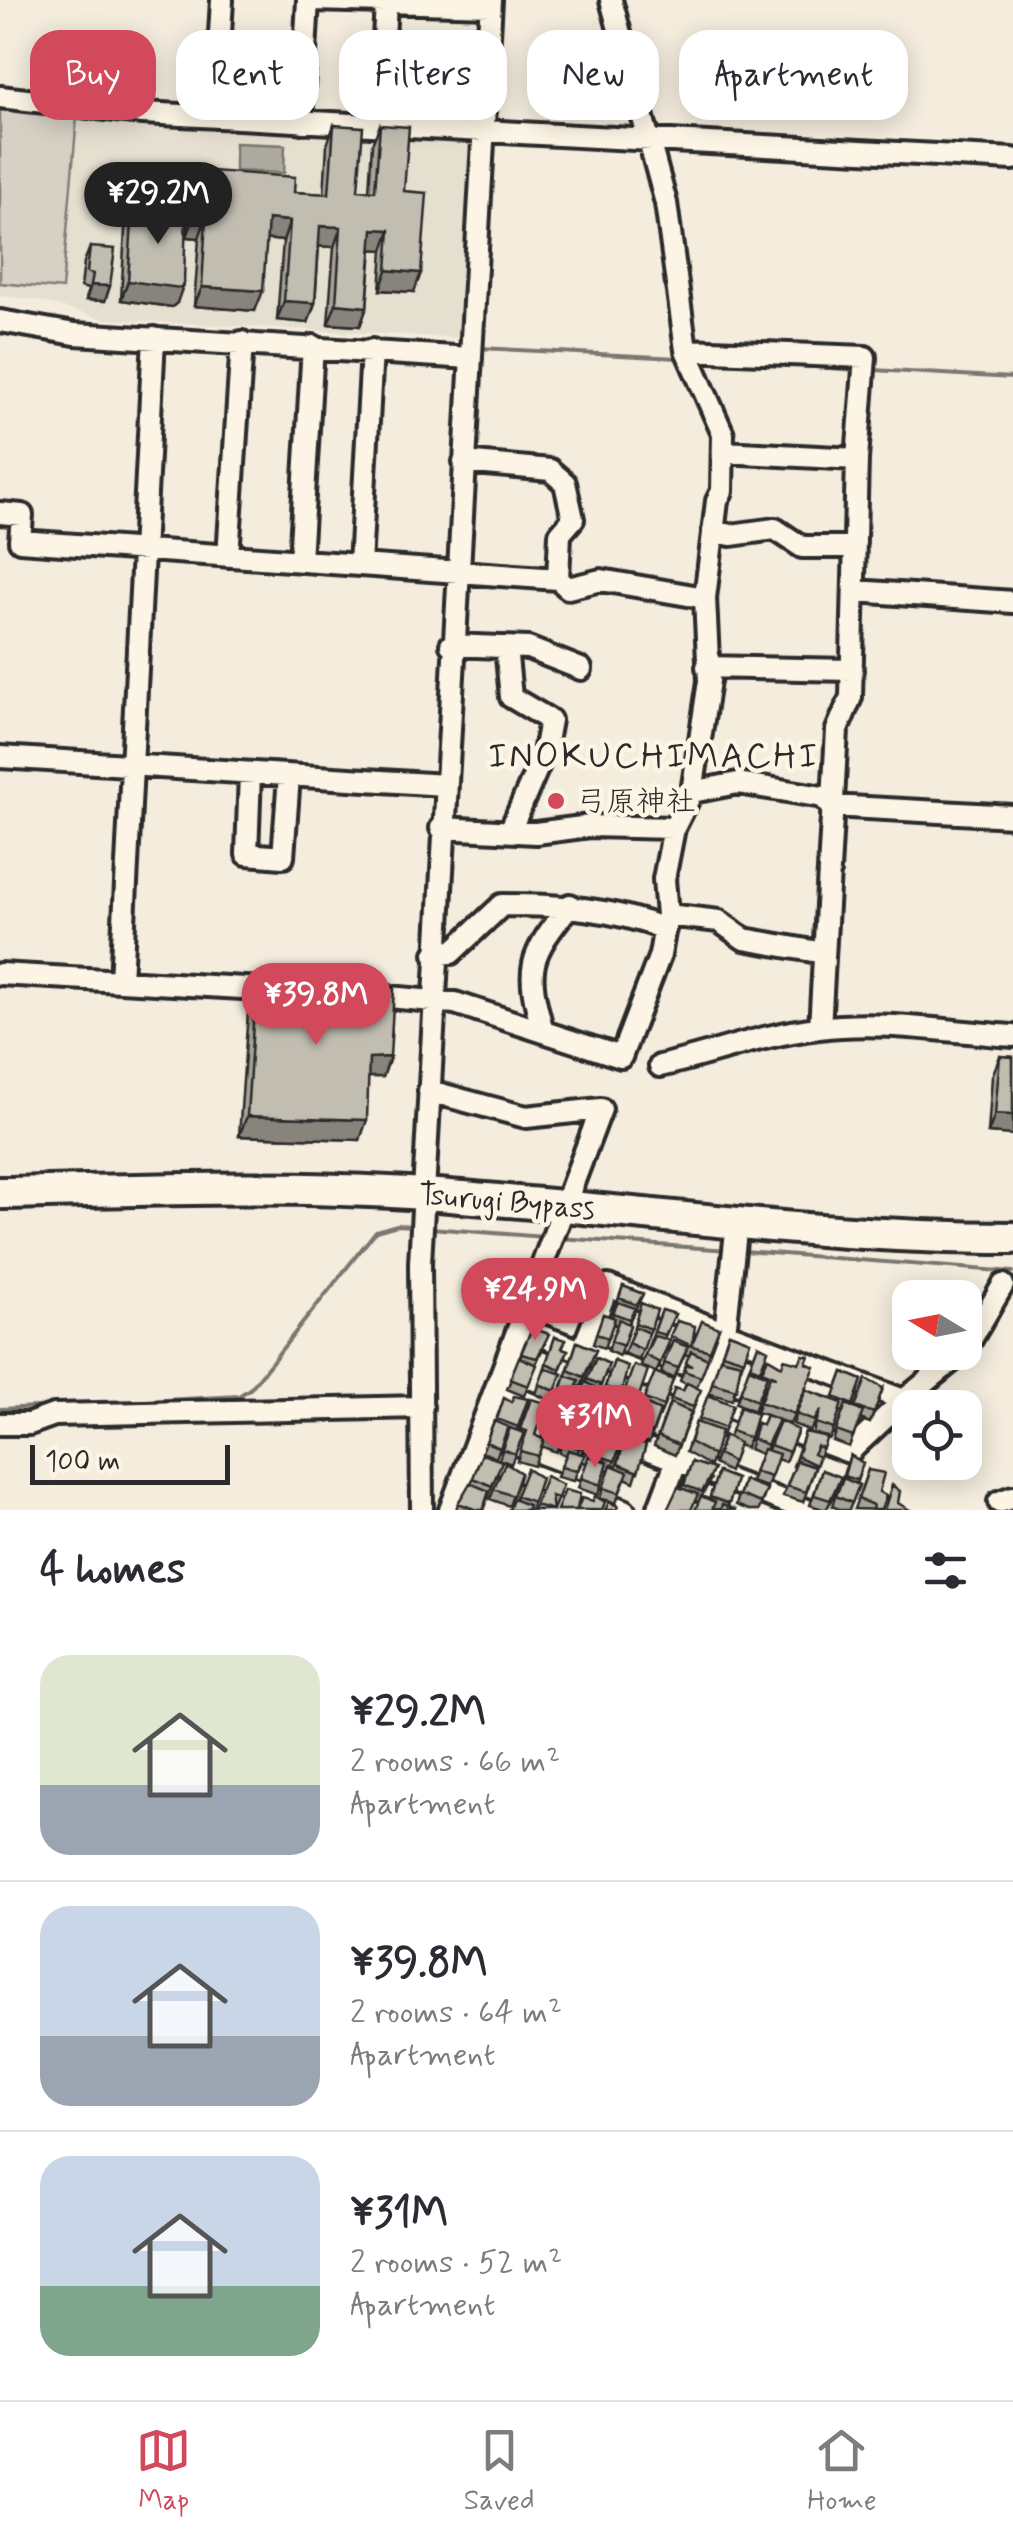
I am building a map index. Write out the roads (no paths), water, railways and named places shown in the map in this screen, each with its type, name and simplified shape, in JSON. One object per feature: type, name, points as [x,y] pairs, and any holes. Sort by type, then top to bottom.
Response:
[{"type":"highway","name":"Tsurugi Bypass","points":[[0,1193],[255,1185],[423,1216],[556,1228],[736,1222],[1013,1238]]},
{"type":"street","points":[[220,30],[222,0]]},
{"type":"street","points":[[301,122],[311,0],[490,2],[428,1091],[423,1216],[422,1510]]},
{"type":"street","points":[[336,994],[433,999],[620,1057],[660,955],[666,922],[664,879],[674,828],[692,792],[709,681],[705,598],[722,491],[723,434],[687,356],[666,203],[611,0]]},
{"type":"street","points":[[380,126],[386,3]]},
{"type":"street","points":[[0,97],[176,113]]},
{"type":"street","points":[[267,120],[1013,159]]},
{"type":"street","points":[[0,321],[74,334],[372,350],[472,351]]},
{"type":"street","points":[[122,981],[154,338]]},
{"type":"street","points":[[228,556],[242,342]]},
{"type":"street","points":[[300,561],[313,346]]},
{"type":"street","points":[[360,565],[372,350]]},
{"type":"street","points":[[687,356],[865,357],[857,459],[852,670],[850,697],[837,730],[820,1028]]},
{"type":"street","points":[[723,452],[857,459]]},
{"type":"street","points":[[464,462],[550,470],[565,483],[573,519],[560,534],[558,579]]},
{"type":"street","points":[[0,514],[22,515],[20,540],[458,569],[558,579],[568,588],[601,580],[705,598]]},
{"type":"street","points":[[713,532],[775,529],[802,547],[855,546]]},
{"type":"street","points":[[855,591],[1013,602]]},
{"type":"street","points":[[452,646],[545,652],[567,666],[581,669]]},
{"type":"street","points":[[506,647],[511,697],[550,720],[544,753],[510,831]]},
{"type":"street","points":[[707,668],[852,670]]},
{"type":"street","points":[[0,758],[445,785]]},
{"type":"street","points":[[250,774],[247,854],[283,856],[289,776]]},
{"type":"street","points":[[692,792],[738,783],[823,797],[831,806],[1013,816]]},
{"type":"street","points":[[441,828],[536,833],[590,826],[674,828]]},
{"type":"street","points":[[435,954],[451,953],[502,905],[570,905],[666,922],[720,921],[744,939],[824,953]]},
{"type":"street","points":[[544,1031],[529,982],[541,940],[570,905]]},
{"type":"street","points":[[0,974],[296,991]]},
{"type":"street","points":[[660,1066],[743,1042],[820,1028],[1013,1036]]},
{"type":"street","points":[[428,1091],[526,1117],[601,1109],[522,1328],[450,1510]]},
{"type":"street","points":[[658,1510],[725,1332],[736,1222]]},
{"type":"street","points":[[982,1321],[1004,1285]]},
{"type":"street","points":[[582,1351],[608,1286],[892,1395]]},
{"type":"street","points":[[522,1328],[849,1452],[892,1411]]},
{"type":"street","points":[[916,1390],[941,1370]]},
{"type":"street","points":[[497,1391],[807,1510]]},
{"type":"street","points":[[0,1424],[28,1424],[54,1415],[422,1407]]},
{"type":"street","points":[[473,1453],[624,1510]]},
{"type":"waterway","points":[[0,309],[87,325],[465,347]]},
{"type":"waterway","points":[[479,348],[679,358]]},
{"type":"waterway","points":[[738,362],[859,370]]},
{"type":"waterway","points":[[873,370],[1013,378]]},
{"type":"waterway","points":[[0,1409],[239,1396],[251,1388],[376,1231],[397,1225],[415,1226]]},
{"type":"waterway","points":[[430,1228],[545,1237]]},
{"type":"waterway","points":[[559,1238],[729,1250]]},
{"type":"waterway","points":[[744,1251],[1013,1272]]},
{"type":"place","name":"弓原神社","points":[[556,801]]},
{"type":"district","name":"INOKUCHIMACHI","points":[[654,755]]}]
